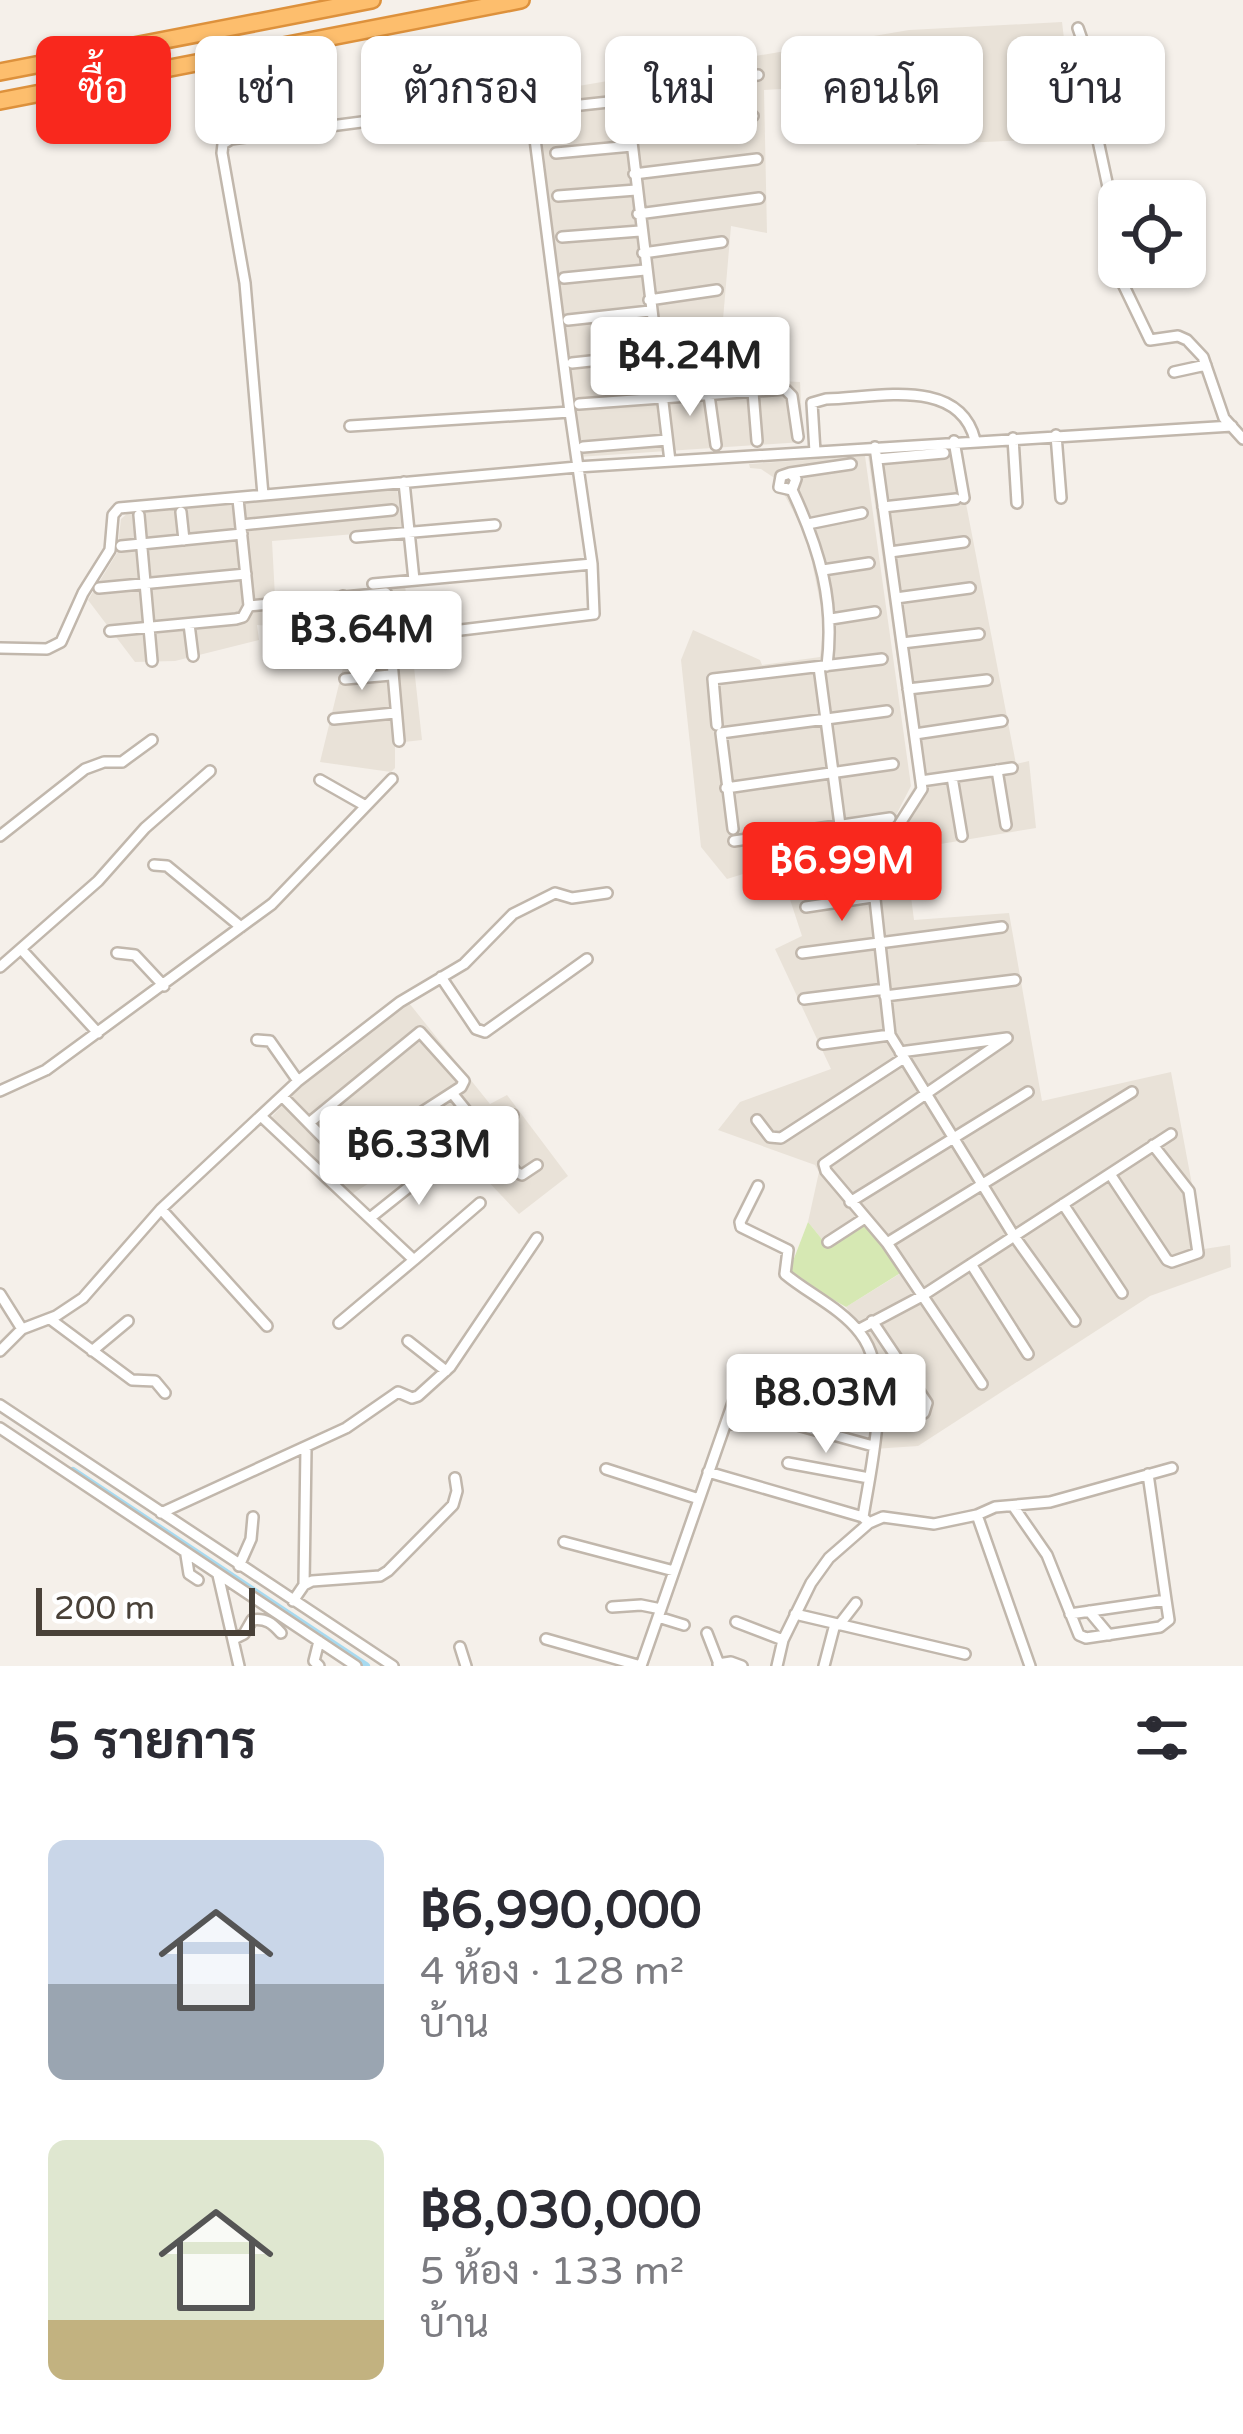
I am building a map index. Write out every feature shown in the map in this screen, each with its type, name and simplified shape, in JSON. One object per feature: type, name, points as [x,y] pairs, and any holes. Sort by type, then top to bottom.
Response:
[{"type":"highway","points":[[0,72],[372,0]]},
{"type":"highway","points":[[0,101],[521,0]]},
{"type":"street","points":[[1078,28],[1085,51],[1084,80],[1108,188],[1110,256],[1150,340],[1178,336],[1187,340],[1207,365],[1219,408],[1243,439]]},
{"type":"street","points":[[263,495],[245,283],[223,144],[530,100],[574,408],[577,467],[592,564],[592,616],[461,630]]},
{"type":"street","points":[[556,153],[632,146],[670,461]]},
{"type":"street","points":[[634,174],[757,159]]},
{"type":"street","points":[[558,196],[636,190]]},
{"type":"street","points":[[638,214],[759,198]]},
{"type":"street","points":[[562,237],[640,231]]},
{"type":"street","points":[[643,253],[722,242]]},
{"type":"street","points":[[564,278],[645,270]]},
{"type":"street","points":[[568,320],[717,290]]},
{"type":"street","points":[[572,363],[713,336]]},
{"type":"street","points":[[1174,372],[1207,365]]},
{"type":"street","points":[[350,426],[790,390],[798,437]]},
{"type":"street","points":[[753,392],[757,441]]},
{"type":"street","points":[[709,395],[716,445]]},
{"type":"street","points":[[815,452],[812,403],[826,400],[934,395],[968,419],[975,440]]},
{"type":"street","points":[[876,453],[954,441],[1232,426]]},
{"type":"street","points":[[1056,435],[1061,498]]},
{"type":"street","points":[[1013,438],[1017,502]]},
{"type":"street","points":[[583,447],[667,440]]},
{"type":"street","points":[[883,507],[960,499],[954,441]]},
{"type":"street","points":[[0,648],[47,649],[61,642],[83,592],[110,550],[116,510],[577,467],[815,452],[944,454]]},
{"type":"street","points":[[876,453],[922,791],[874,874],[872,897],[890,1035],[1014,1235],[1075,1321]]},
{"type":"street","points":[[762,456],[785,474],[851,464]]},
{"type":"street","points":[[785,474],[779,487],[793,490],[808,524],[823,570],[831,619],[823,667],[840,825]]},
{"type":"street","points":[[404,482],[414,580]]},
{"type":"street","points":[[110,631],[243,617],[249,606],[238,499]]},
{"type":"street","points":[[121,546],[392,509]]},
{"type":"street","points":[[181,512],[184,540]]},
{"type":"street","points":[[808,524],[862,514]]},
{"type":"street","points":[[139,515],[152,662]]},
{"type":"street","points":[[356,537],[495,525]]},
{"type":"street","points":[[890,553],[964,542]]},
{"type":"street","points":[[823,570],[869,563]]},
{"type":"street","points":[[373,584],[592,564]]},
{"type":"street","points":[[99,588],[246,574]]},
{"type":"street","points":[[896,598],[970,588]]},
{"type":"street","points":[[249,606],[386,593],[399,741]]},
{"type":"street","points":[[343,596],[346,627]]},
{"type":"street","points":[[300,600],[303,623]]},
{"type":"street","points":[[831,619],[875,612]]},
{"type":"street","points":[[189,624],[193,656]]},
{"type":"street","points":[[354,638],[388,634]]},
{"type":"street","points":[[902,644],[979,634]]},
{"type":"street","points":[[717,725],[712,679],[882,658]]},
{"type":"street","points":[[345,679],[391,675]]},
{"type":"street","points":[[908,689],[986,680]]},
{"type":"street","points":[[887,711],[721,734],[733,835],[890,818]]},
{"type":"street","points":[[334,719],[395,712]]},
{"type":"street","points":[[915,734],[1002,722]]},
{"type":"street","points":[[0,836],[85,769],[122,762],[152,740]]},
{"type":"street","points":[[727,788],[893,764]]},
{"type":"street","points":[[921,781],[1012,769]]},
{"type":"street","points":[[0,968],[98,881],[145,828],[210,770]]},
{"type":"street","points":[[997,770],[1006,825]]},
{"type":"street","points":[[952,777],[962,836]]},
{"type":"street","points":[[0,1091],[33,1079],[242,927],[289,889],[392,778]]},
{"type":"street","points":[[320,780],[364,805]]},
{"type":"street","points":[[805,862],[884,850]]},
{"type":"street","points":[[154,865],[167,866],[242,927]]},
{"type":"street","points":[[0,1351],[22,1329],[50,1319],[82,1298],[161,1209],[298,1081],[400,1002],[476,954],[522,908],[554,893],[572,898],[607,893]]},
{"type":"street","points":[[806,907],[872,897]]},
{"type":"street","points":[[802,953],[1002,927]]},
{"type":"street","points":[[21,949],[98,1033]]},
{"type":"street","points":[[118,952],[135,955],[164,986]]},
{"type":"street","points":[[441,976],[480,1032],[587,959]]},
{"type":"street","points":[[804,999],[1015,980]]},
{"type":"street","points":[[283,1097],[309,1124],[342,1156],[357,1157],[464,1082],[420,1032],[309,1124]]},
{"type":"street","points":[[823,1044],[890,1035]]},
{"type":"street","points":[[757,1120],[770,1137],[781,1138],[902,1055],[1007,1038],[826,1162],[826,1171],[886,1243],[982,1384]]},
{"type":"street","points":[[257,1040],[270,1042],[298,1081]]},
{"type":"street","points":[[850,1202],[1028,1092]]},
{"type":"street","points":[[886,1243],[1132,1093]]},
{"type":"street","points":[[452,1094],[519,1175],[537,1166]]},
{"type":"street","points":[[489,1140],[513,1115]]},
{"type":"street","points":[[263,1118],[413,1260]]},
{"type":"street","points":[[860,1333],[1171,1134]]},
{"type":"street","points":[[1110,1174],[1167,1260],[1194,1257],[1198,1253],[1189,1191],[1153,1145]]},
{"type":"street","points":[[370,1218],[439,1163]]},
{"type":"street","points":[[758,1186],[741,1227],[786,1248],[790,1257],[785,1274],[860,1333],[878,1372],[866,1520],[829,1558],[795,1613],[777,1666]]},
{"type":"street","points":[[339,1323],[479,1203]]},
{"type":"street","points":[[1063,1204],[1122,1293]]},
{"type":"street","points":[[161,1209],[267,1326]]},
{"type":"street","points":[[828,1243],[865,1218]]},
{"type":"street","points":[[161,1513],[352,1425],[398,1392],[418,1396],[446,1371],[537,1238]]},
{"type":"street","points":[[971,1264],[1028,1354]]},
{"type":"street","points":[[0,1294],[22,1329]]},
{"type":"street","points":[[50,1319],[132,1380],[155,1381],[165,1393]]},
{"type":"street","points":[[92,1351],[128,1321]]},
{"type":"street","points":[[877,1322],[927,1403],[924,1413],[891,1424]]},
{"type":"street","points":[[408,1341],[446,1371]]},
{"type":"street","points":[[546,1640],[647,1664],[659,1613],[737,1391]]},
{"type":"street","points":[[717,1401],[732,1405]]},
{"type":"street","points":[[0,1406],[161,1513],[219,1567],[356,1666]]},
{"type":"street","points":[[726,1423],[745,1425],[755,1406]]},
{"type":"street","points":[[790,1423],[873,1446]]},
{"type":"street","points":[[0,1428],[186,1555],[219,1567],[239,1566],[393,1666]]},
{"type":"street","points":[[293,1601],[304,1585],[305,1448]]},
{"type":"street","points":[[788,1463],[869,1478]]},
{"type":"street","points":[[709,1472],[866,1520],[883,1517],[934,1524],[995,1507],[1050,1502],[1172,1468]]},
{"type":"street","points":[[606,1469],[699,1499]]},
{"type":"street","points":[[1013,1506],[1047,1555],[1079,1635],[1086,1638],[1166,1624],[1169,1615],[1148,1474]]},
{"type":"street","points":[[304,1585],[380,1576],[388,1571],[453,1505],[455,1478]]},
{"type":"street","points":[[977,1515],[1030,1666]]},
{"type":"street","points":[[239,1566],[251,1539],[253,1517]]},
{"type":"street","points":[[564,1542],[674,1571]]},
{"type":"street","points":[[186,1555],[189,1574],[198,1580]]},
{"type":"street","points":[[219,1567],[239,1666]]},
{"type":"street","points":[[1070,1614],[1166,1600]]},
{"type":"street","points":[[826,1665],[837,1624],[856,1603]]},
{"type":"street","points":[[612,1607],[641,1605],[684,1625]]},
{"type":"street","points":[[1089,1611],[1108,1635]]},
{"type":"street","points":[[795,1613],[965,1654]]},
{"type":"street","points":[[234,1640],[252,1620],[272,1622],[281,1633]]},
{"type":"street","points":[[736,1622],[783,1640]]},
{"type":"street","points":[[707,1633],[717,1665],[742,1666]]},
{"type":"street","points":[[319,1641],[314,1661],[319,1666]]},
{"type":"street","points":[[460,1647],[466,1666]]},
{"type":"shaded area","points":[[1062,22],[1064,36],[1007,36],[1007,141],[983,142],[983,36],[874,36]]},
{"type":"shaded area","points":[[781,52],[781,89],[764,90],[767,233],[731,226],[718,378],[800,382],[803,442],[578,457],[543,144],[581,144],[581,86],[605,81],[605,144],[757,144],[757,56]]},
{"type":"shaded area","points":[[954,441],[1016,764],[1029,761],[1036,828],[905,850],[914,920],[1009,913],[1042,1101],[1171,1072],[1204,1249],[1230,1245],[1231,1267],[1150,1296],[918,1446],[873,1449],[879,1361],[846,1307],[901,1273],[868,1225],[829,1248],[808,1222],[819,1172],[815,1165],[718,1130],[740,1102],[831,1069],[775,949],[802,936],[778,863],[727,879],[701,847],[681,660],[693,630],[762,665],[820,657],[824,622],[807,537],[776,479],[749,464],[865,456],[911,786],[893,821],[915,786],[867,448]]},
{"type":"shaded area","points":[[397,488],[402,530],[272,541],[275,597],[405,585],[422,740],[395,743],[391,772],[320,762],[352,631],[257,625],[259,640],[175,661],[135,662],[88,600],[117,553],[121,519],[129,512]]},
{"type":"shaded area","points":[[409,1003],[490,1104],[507,1095],[568,1176],[519,1214],[444,1135],[349,1196],[270,1119],[307,1077],[344,1055]]},
{"type":"green space","points":[[808,1222],[829,1248],[868,1224],[902,1272],[846,1307],[788,1274]]},
{"type":"waterway","points":[[73,1471],[366,1666]]}]
